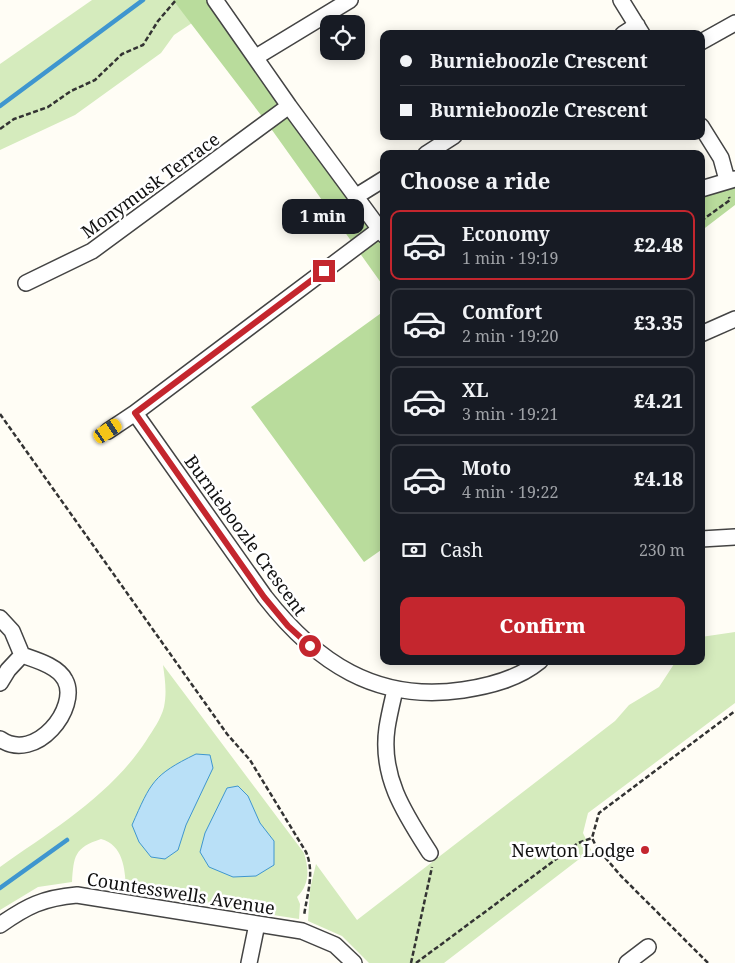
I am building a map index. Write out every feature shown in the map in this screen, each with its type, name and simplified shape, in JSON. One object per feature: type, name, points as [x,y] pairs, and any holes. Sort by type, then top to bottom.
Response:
[{"type":"street","points":[[215,0],[289,106],[380,229]]},
{"type":"street","points":[[256,57],[350,0]]},
{"type":"street","points":[[621,0],[639,30]]},
{"type":"street","points":[[705,40],[735,23]]},
{"type":"street","name":"Monymusk Terrace","points":[[26,283],[92,251],[289,106]]},
{"type":"street","points":[[705,132],[731,179],[705,188]]},
{"type":"street","points":[[432,150],[448,140]]},
{"type":"street","points":[[355,197],[380,181]]},
{"type":"street","points":[[108,431],[380,233]]},
{"type":"street","points":[[705,332],[735,319]]},
{"type":"street","name":"Burnieboozle Crescent","points":[[135,413],[264,597],[288,626],[337,666],[358,678],[395,690],[447,693],[478,688],[510,679],[533,665]]},
{"type":"street","points":[[705,539],[735,537]]},
{"type":"street","points":[[0,618],[12,631],[22,655],[45,664],[65,679],[68,702],[50,731],[41,740],[24,746],[8,744],[0,739]]},
{"type":"street","points":[[0,683],[8,670],[22,655]]},
{"type":"street","points":[[395,690],[386,729],[392,787],[400,806],[430,853]]},
{"type":"street","name":"Countesswells Avenue","points":[[0,925],[24,908],[53,897],[77,895],[302,931],[335,945],[354,963]]},
{"type":"street","points":[[249,963],[257,924]]},
{"type":"street","points":[[627,963],[648,948]]},
{"type":"path","points":[[0,129],[14,119],[48,107],[71,91],[95,80],[122,54],[143,44],[158,21],[176,0]]},
{"type":"path","points":[[705,218],[730,200],[731,179]]},
{"type":"path","points":[[0,414],[227,734],[250,760],[306,852],[311,864],[311,879],[302,931]]},
{"type":"path","points":[[708,963],[621,876],[592,838],[599,813],[735,711]]},
{"type":"path","points":[[416,963],[578,843],[592,838]]},
{"type":"path","points":[[411,963],[434,859],[430,853]]},
{"type":"green space","points":[[92,0],[173,0],[192,23],[174,35],[161,53],[75,115],[0,150],[0,64]]},
{"type":"green space","points":[[173,0],[215,0],[380,229],[380,281],[267,123]]},
{"type":"green space","points":[[735,179],[735,205],[705,228],[705,188]]},
{"type":"green space","points":[[380,314],[380,551],[364,562],[251,407]]},
{"type":"green space","points":[[735,632],[735,703],[588,813],[583,833],[591,850],[444,963],[369,963],[342,936],[308,921],[310,889],[316,864],[357,920],[615,721],[629,705],[659,687],[673,665],[705,665],[705,636]]},
{"type":"green space","points":[[163,665],[304,853],[307,876],[304,887],[297,897],[300,904],[299,919],[209,905],[205,898],[135,887],[126,889],[125,873],[118,852],[114,846],[101,839],[85,846],[77,854],[72,882],[38,887],[0,910],[0,867],[60,825],[98,795],[132,761],[146,741],[159,720],[164,707],[166,691]]},
{"type":"water","points":[[196,754],[210,755],[213,768],[186,825],[178,850],[165,859],[151,857],[139,842],[132,825],[149,789],[155,781],[171,768]]},
{"type":"water","points":[[238,786],[248,796],[260,823],[274,841],[274,865],[256,876],[233,877],[209,867],[200,852],[205,833],[227,788]]},
{"type":"waterway","points":[[0,106],[143,0]]},
{"type":"waterway","points":[[0,888],[67,840]]},
{"type":"place","name":"Newton Lodge","points":[[645,850]]},
{"type":"route","points":[[310,646],[288,626],[264,597],[135,413],[324,271]]}]
